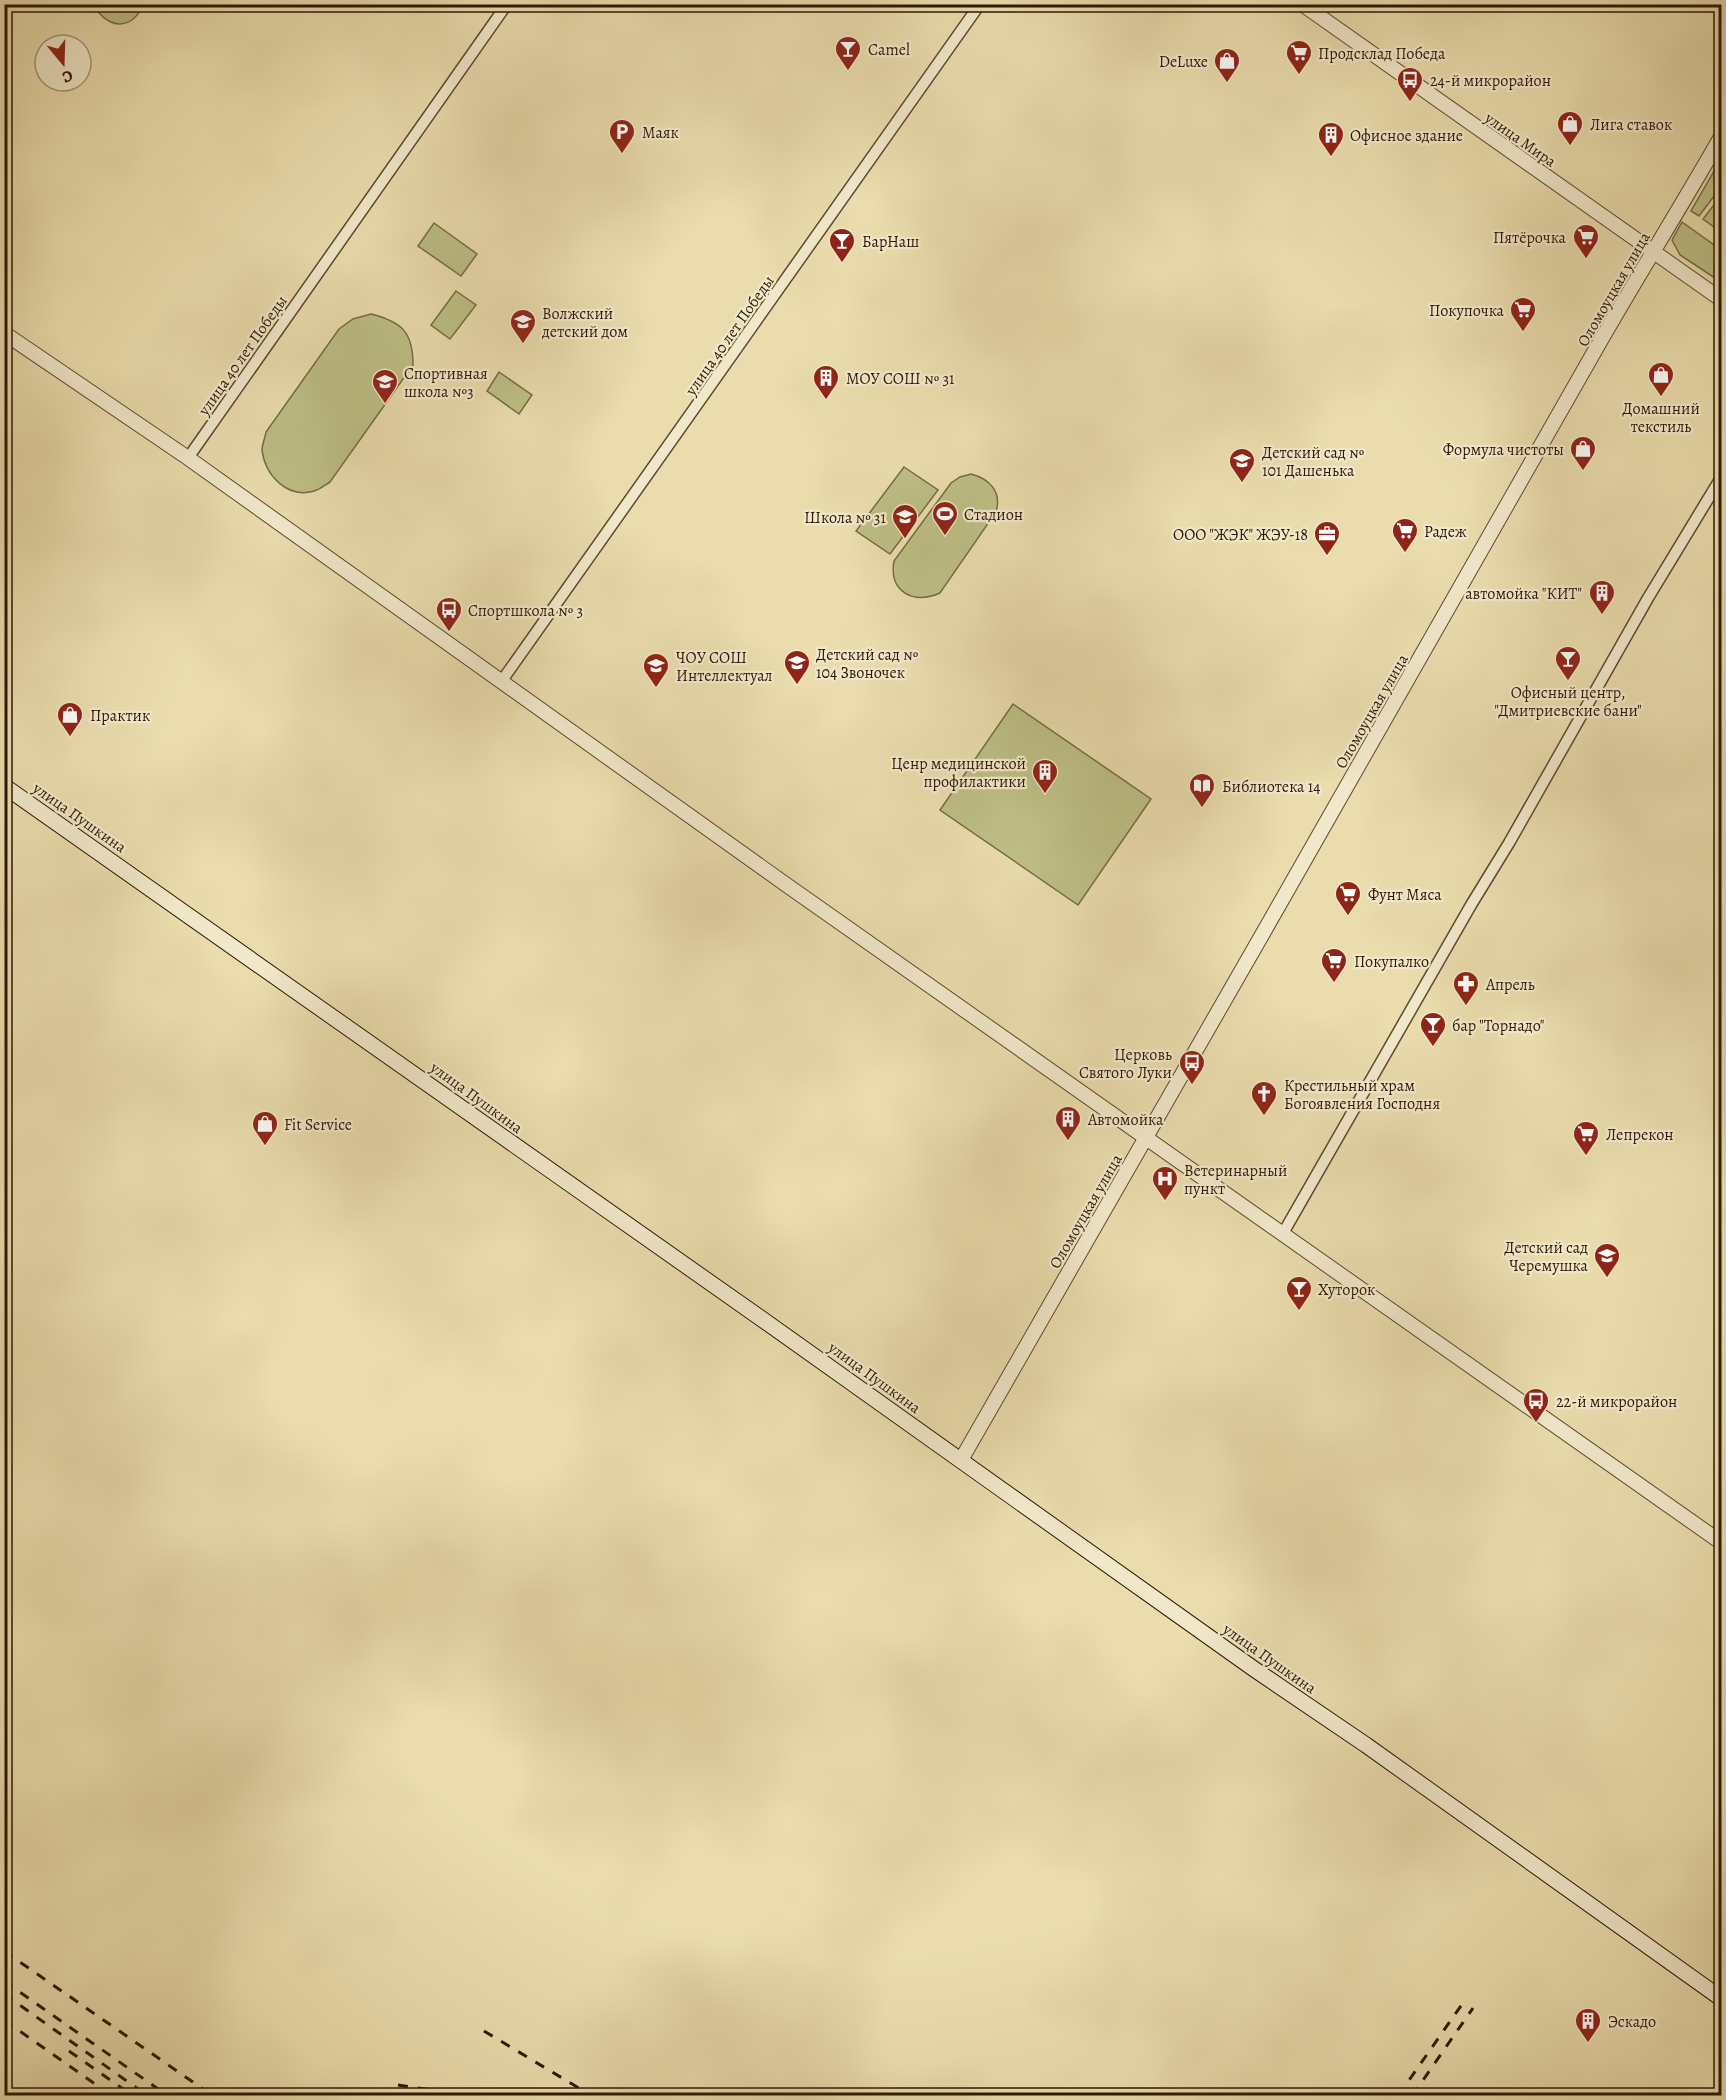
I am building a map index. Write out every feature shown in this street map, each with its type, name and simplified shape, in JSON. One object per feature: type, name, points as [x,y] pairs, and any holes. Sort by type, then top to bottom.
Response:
[{"type":"main road","name":"улица Пушкина","points":[[4,786],[1254,1669],[1366,1745],[1722,1999]]},
{"type":"street","name":"улица 40 лет Победы","points":[[188,458],[507,4]]},
{"type":"street","name":"улица 40 лет Победы","points":[[501,682],[980,4]]},
{"type":"street","name":"улица Мира","points":[[1302,4],[1652,253],[1722,300]]},
{"type":"street","name":"Оломоуцкая улица","points":[[961,1460],[1652,253],[1722,135]]},
{"type":"street","points":[[4,333],[188,458],[1282,1235],[1722,1543]]},
{"type":"street","points":[[1282,1235],[1648,598],[1722,476]]},
{"type":"green space","points":[[95,4],[145,5],[132,20],[121,24],[105,19]]},
{"type":"green space","points":[[1721,159],[1721,187],[1699,216],[1691,211]]},
{"type":"green space","points":[[1720,197],[1722,198],[1721,232],[1703,219]]},
{"type":"green space","points":[[1682,222],[1721,250],[1721,282],[1680,255],[1672,240]]},
{"type":"green space","points":[[434,223],[477,254],[461,276],[418,246]]},
{"type":"green space","points":[[456,291],[476,305],[450,339],[431,325]]},
{"type":"green space","points":[[371,314],[391,321],[404,330],[411,344],[413,365],[330,482],[316,490],[304,493],[286,488],[273,476],[264,459],[262,448],[266,432],[339,329],[353,319]]},
{"type":"green space","points":[[499,372],[532,395],[519,414],[487,391]]},
{"type":"green space","points":[[904,467],[938,490],[890,554],[856,531]]},
{"type":"green space","name":"Стадион","points":[[971,474],[984,479],[993,487],[997,498],[996,512],[940,593],[921,597],[905,593],[895,581],[894,561],[951,483]]},
{"type":"green space","points":[[1013,704],[1151,799],[1078,905],[940,810]]},
{"type":"railway","points":[[4,1951],[213,2096]]},
{"type":"railway","points":[[4,1981],[168,2096]]},
{"type":"railway","points":[[4,1994],[148,2096]]},
{"type":"railway","points":[[1398,2096],[1465,2000]]},
{"type":"railway","points":[[1412,2096],[1473,2008]]},
{"type":"railway","points":[[4,2020],[112,2096]]},
{"type":"railway","points":[[484,2031],[592,2096]]},
{"type":"railway","points":[[69,2051],[133,2096]]},
{"type":"railway","points":[[398,2085],[471,2096]]},
{"type":"place","name":"Camel","points":[[848,72]]},
{"type":"place","name":"Продсклад Победа","points":[[1299,76]]},
{"type":"place","name":"DeLuxe","points":[[1227,84]]},
{"type":"place","name":"24-й микрорайон","points":[[1410,103]]},
{"type":"place","name":"Лига ставок","points":[[1570,147]]},
{"type":"place","name":"Маяк","points":[[622,155]]},
{"type":"place","name":"Офисное здание","points":[[1331,158]]},
{"type":"place","name":"Пятёрочка","points":[[1586,260]]},
{"type":"place","name":"БарНаш","points":[[842,264]]},
{"type":"place","name":"Покупочка","points":[[1523,333]]},
{"type":"place","name":"Волжский детский дом","points":[[523,345]]},
{"type":"place","name":"Домашний текстиль","points":[[1661,398]]},
{"type":"place","name":"МОУ СОШ № 31","points":[[826,401]]},
{"type":"place","name":"Спортивная школа №3","points":[[385,405]]},
{"type":"place","name":"Формула чистоты","points":[[1583,472]]},
{"type":"place","name":"Детский сад № 101 Дашенька","points":[[1242,484]]},
{"type":"place","name":"Стадион","points":[[945,537]]},
{"type":"place","name":"Школа № 31","points":[[905,540]]},
{"type":"place","name":"Радеж","points":[[1405,554]]},
{"type":"place","name":"ООО \"ЖЭК\" ЖЭУ-18","points":[[1327,557]]},
{"type":"place","name":"автомойка \"КИТ\"","points":[[1602,616]]},
{"type":"place","name":"Спортшкола № 3","points":[[449,633]]},
{"type":"place","name":"Офисный центр, \"Дмитриевские бани\"","points":[[1568,682]]},
{"type":"place","name":"Детский сад № 104 Звоночек","points":[[797,686]]},
{"type":"place","name":"ЧОУ СОШ Интеллектуал","points":[[656,689]]},
{"type":"place","name":"Практик","points":[[70,738]]},
{"type":"place","name":"Ценр медицинской профилактики","points":[[1045,795]]},
{"type":"place","name":"Библиотека 14","points":[[1202,809]]},
{"type":"place","name":"Фунт Мяса","points":[[1348,917]]},
{"type":"place","name":"Покупалко","points":[[1334,984]]},
{"type":"place","name":"Апрель","points":[[1466,1007]]},
{"type":"place","name":"бар \"Торнадо\"","points":[[1433,1048]]},
{"type":"place","name":"Церковь Святого Луки","points":[[1192,1086]]},
{"type":"place","name":"Крестильный храм Богоявления Господня","points":[[1264,1117]]},
{"type":"place","name":"Автомойка","points":[[1068,1142]]},
{"type":"place","name":"Fit Service","points":[[265,1147]]},
{"type":"place","name":"Лепрекон","points":[[1586,1157]]},
{"type":"place","name":"Ветеринарный пункт","points":[[1165,1202]]},
{"type":"place","name":"Детский сад Черемушка","points":[[1607,1279]]},
{"type":"place","name":"Хуторок","points":[[1299,1312]]},
{"type":"place","name":"22-й микрорайон","points":[[1536,1424]]},
{"type":"place","name":"Эскадо","points":[[1588,2044]]}]
